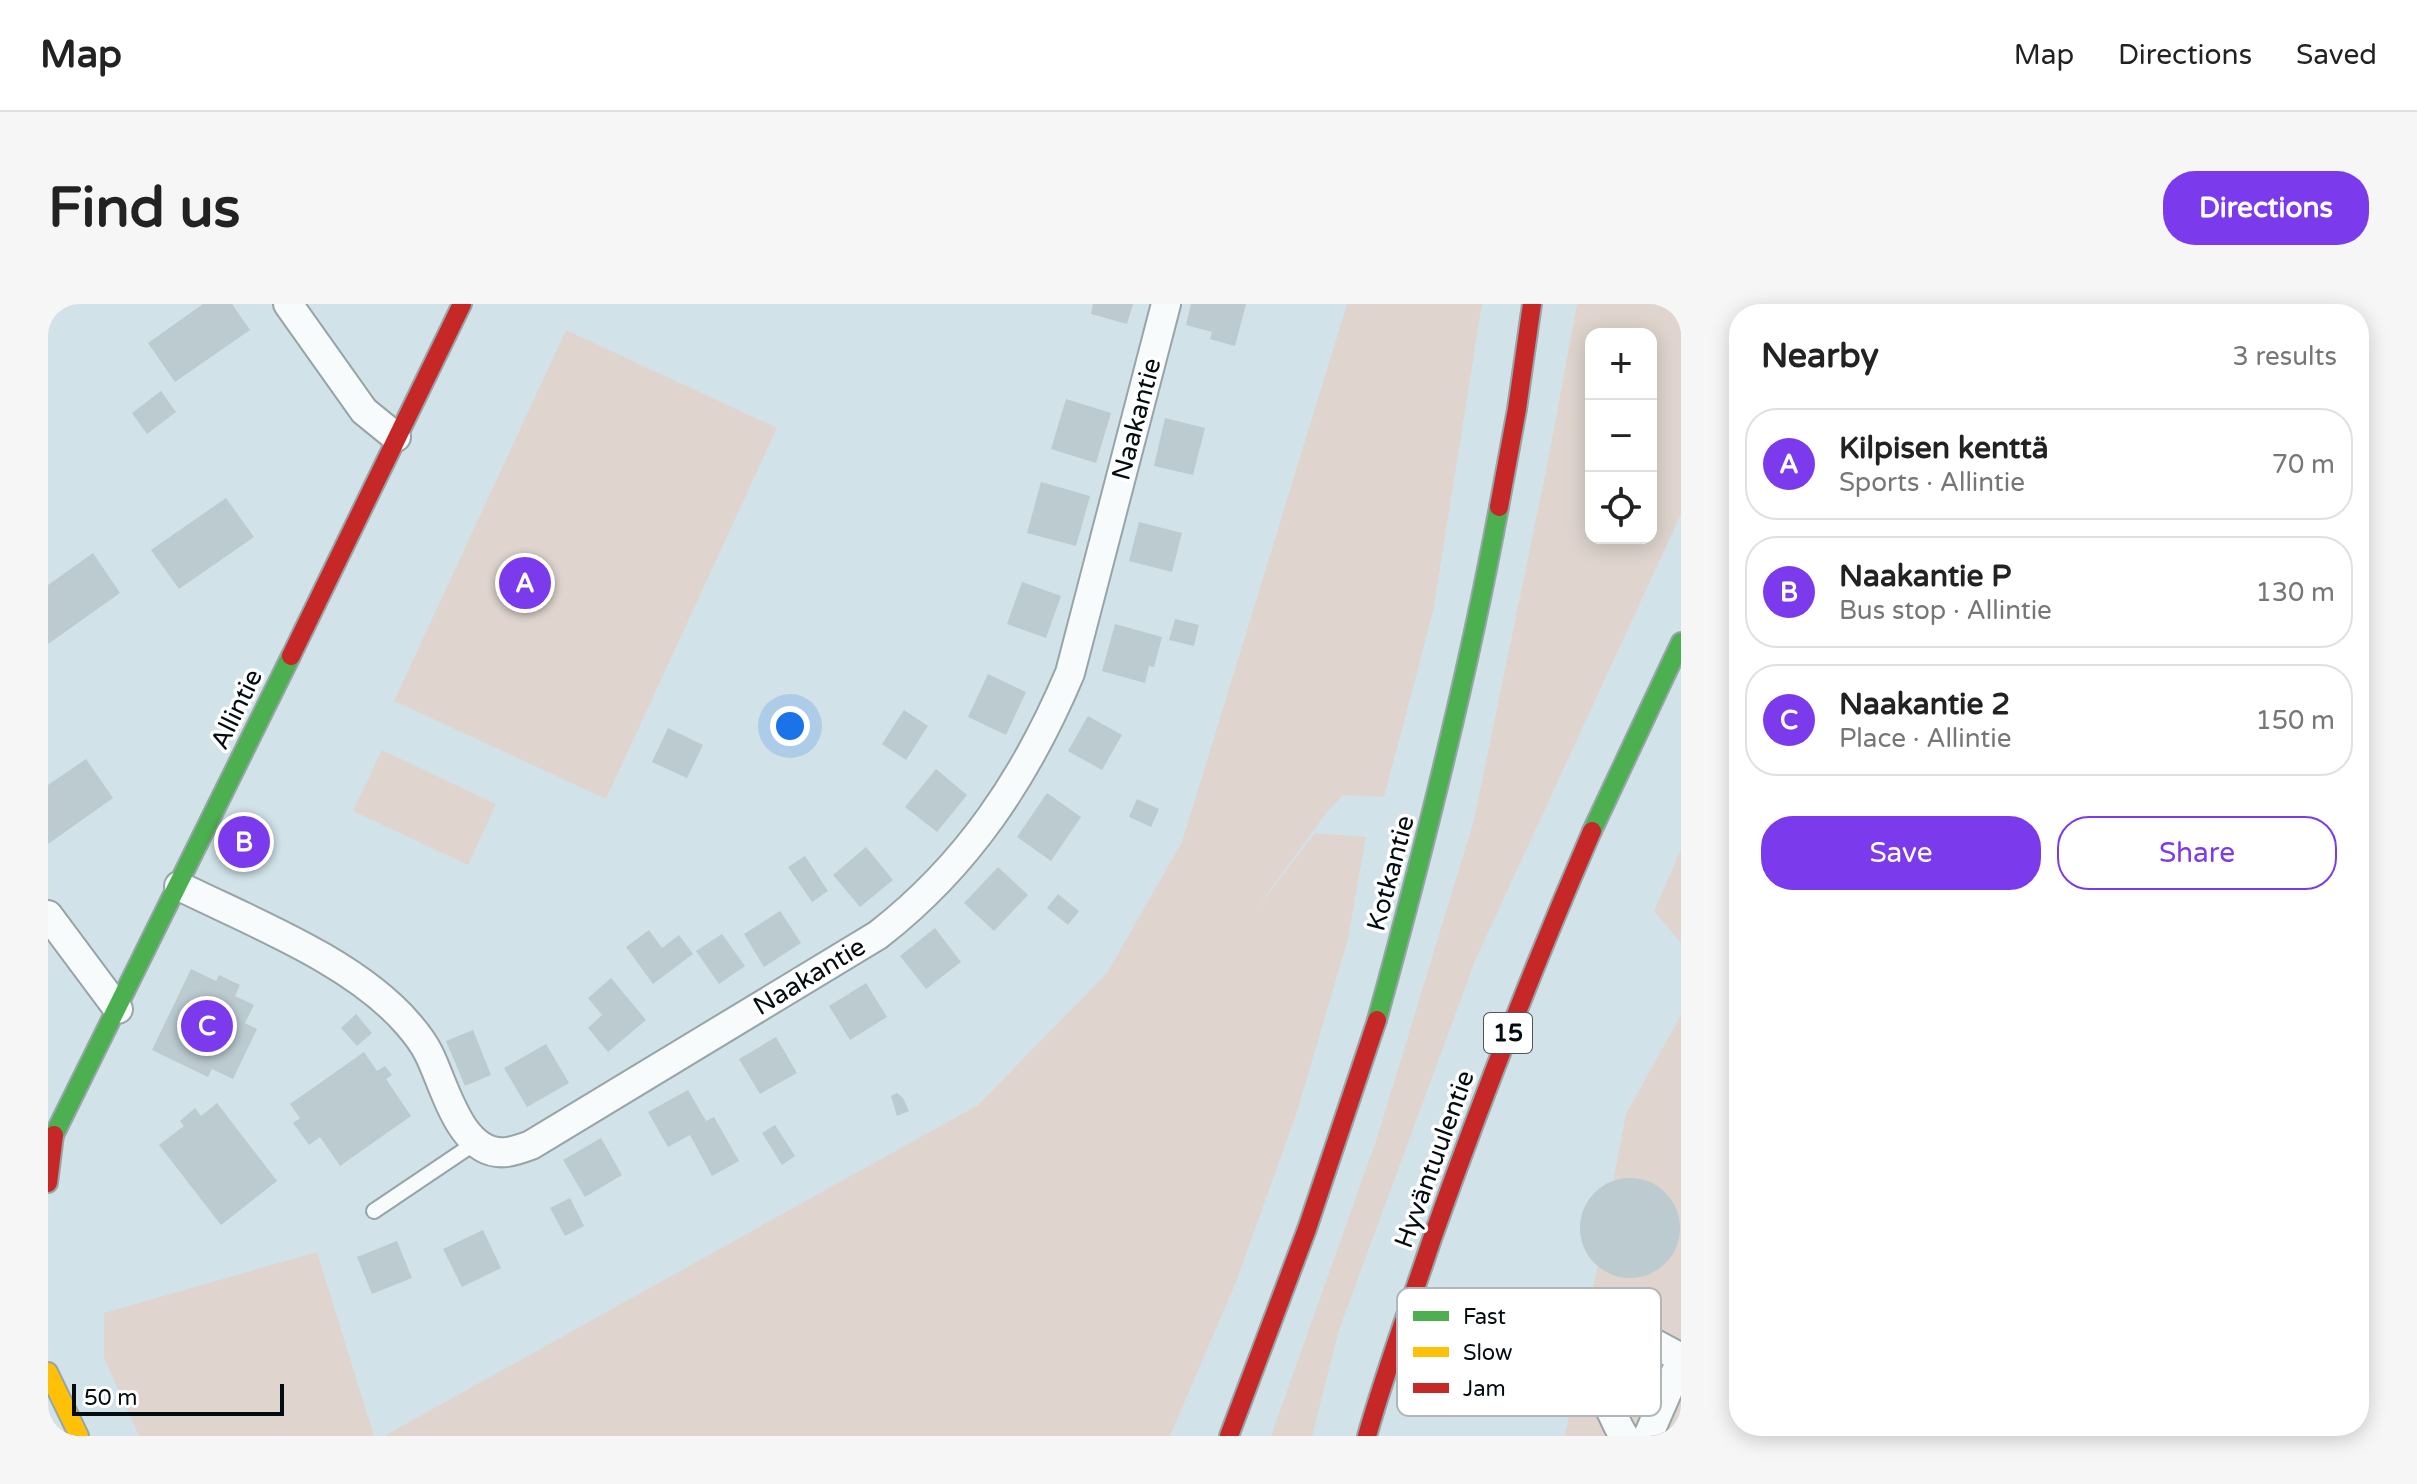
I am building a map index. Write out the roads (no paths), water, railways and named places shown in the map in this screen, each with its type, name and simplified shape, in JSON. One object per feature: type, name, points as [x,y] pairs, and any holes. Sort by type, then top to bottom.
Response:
[{"type":"main road","name":"Allintie","points":[[48,1183],[50,1137],[179,886],[462,304]]},
{"type":"main road","name":"Kotkantie","points":[[1229,1436],[1307,1229],[1369,1048],[1421,860],[1478,622],[1517,409],[1532,304]]},
{"type":"main road","name":"Hyväntuulentie","points":[[1415,1288],[1473,1124],[1541,949],[1606,797],[1681,642]]},
{"type":"main road","name":"Hyväntuulentie","points":[[1367,1436],[1397,1340]]},
{"type":"main road","points":[[48,1372],[79,1436]]},
{"type":"street","points":[[288,304],[364,411],[396,437]]},
{"type":"street","name":"Naakantie","points":[[475,1143],[506,1152],[531,1145],[878,935],[909,911],[948,873],[1028,763],[1070,673],[1166,304]]},
{"type":"street","points":[[179,886],[322,956],[380,998],[407,1023],[428,1051],[460,1123],[475,1143]]},
{"type":"street","points":[[48,915],[118,1009]]},
{"type":"street","points":[[1661,1348],[1681,1359],[1661,1406]]},
{"type":"street","points":[[1613,1416],[1624,1436]]},
{"type":"street","points":[[1648,1436],[1657,1416]]},
{"type":"lane","points":[[374,1211],[475,1143]]},
{"type":"place","name":"Kilpisen kenttä","points":[[525,583]]},
{"type":"place","name":"Naakantie P","points":[[244,842]]},
{"type":"place","name":"Naakantie 2","points":[[207,1026]]}]
